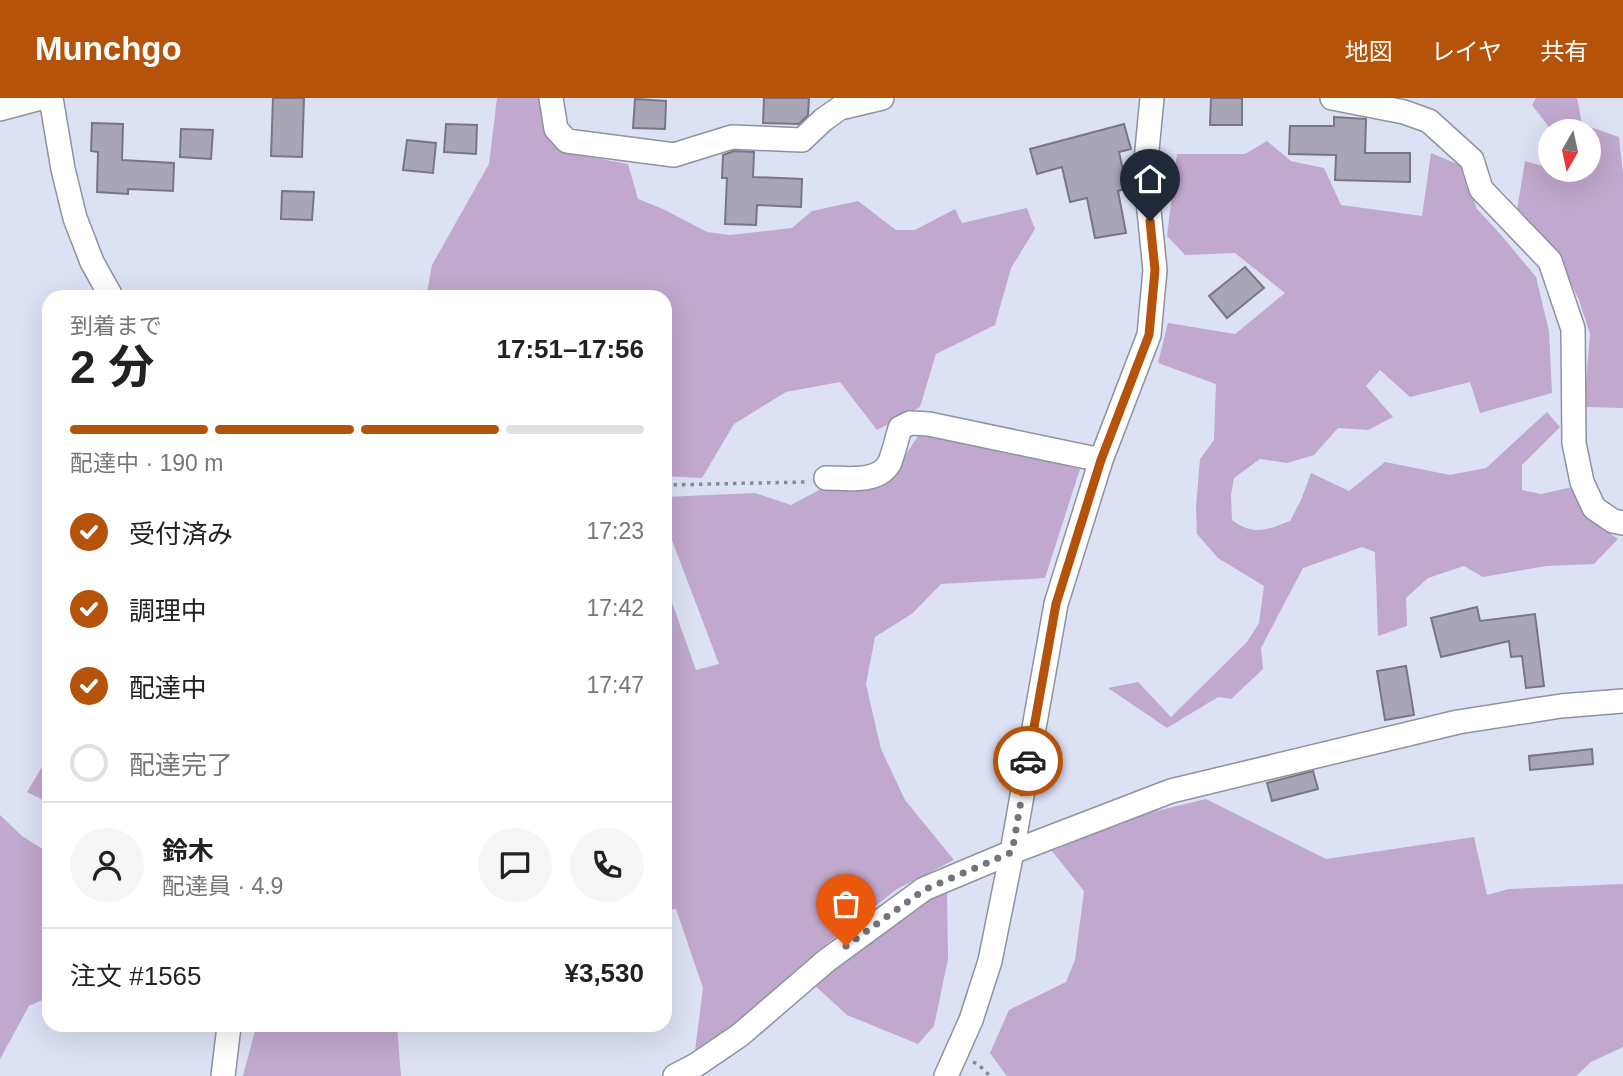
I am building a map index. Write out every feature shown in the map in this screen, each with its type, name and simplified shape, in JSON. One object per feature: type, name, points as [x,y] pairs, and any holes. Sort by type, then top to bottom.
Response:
[{"type":"street","points":[[0,109],[41,98]]},
{"type":"street","points":[[51,98],[63,169],[75,218],[92,262],[108,290]]},
{"type":"street","points":[[551,98],[556,129],[567,141],[674,155],[732,137],[802,140],[822,120],[840,108],[882,98]]},
{"type":"street","points":[[946,1076],[971,1020],[990,961],[1056,604],[1101,460],[1149,335],[1155,270],[1145,172],[1152,98]]},
{"type":"street","points":[[1332,98],[1404,112],[1429,121],[1472,160],[1481,190],[1550,261],[1573,330],[1574,443],[1582,482],[1594,508],[1613,521],[1623,523]]},
{"type":"street","points":[[826,478],[862,479],[879,473],[888,465],[900,428],[910,423],[929,424],[1101,460]]},
{"type":"street","points":[[675,1076],[740,1035],[826,961],[924,890],[1012,852],[1171,791],[1458,722],[1561,706],[1623,701]]},
{"type":"street","points":[[223,1076],[228,1032]]},
{"type":"path","points":[[672,485],[811,481],[826,478]]},
{"type":"shaded area","points":[[497,98],[540,98],[548,134],[564,152],[628,164],[638,199],[707,232],[730,235],[792,228],[812,211],[858,201],[896,230],[915,230],[955,209],[962,223],[1027,208],[1035,229],[1011,268],[995,325],[936,354],[920,407],[877,430],[840,382],[786,392],[734,424],[702,478],[672,476],[672,290],[427,290],[432,265],[489,164]]},
{"type":"shaded area","points":[[1536,98],[1577,98],[1581,119],[1543,119],[1532,105]]},
{"type":"shaded area","points":[[1601,131],[1619,137],[1623,174],[1623,408],[1584,407],[1590,334],[1579,300],[1559,259],[1517,210],[1525,161],[1538,165],[1538,182],[1601,182]]},
{"type":"shaded area","points":[[1267,141],[1291,161],[1324,168],[1341,205],[1422,216],[1431,153],[1462,166],[1477,209],[1536,277],[1549,331],[1552,393],[1480,413],[1470,382],[1410,397],[1380,370],[1366,386],[1393,417],[1368,430],[1338,428],[1314,455],[1287,463],[1260,459],[1234,478],[1231,495],[1232,520],[1254,530],[1290,521],[1311,473],[1349,491],[1385,462],[1450,475],[1486,468],[1547,412],[1560,427],[1522,465],[1522,490],[1541,494],[1573,487],[1588,518],[1618,539],[1594,564],[1546,566],[1483,577],[1464,566],[1428,578],[1406,598],[1407,626],[1378,636],[1375,552],[1362,547],[1303,568],[1261,648],[1263,669],[1231,699],[1218,697],[1167,728],[1108,688],[1138,682],[1171,717],[1247,642],[1259,623],[1264,586],[1218,558],[1197,534],[1200,459],[1214,440],[1216,384],[1158,363],[1168,323],[1235,334],[1285,293],[1235,253],[1185,255],[1167,236],[1177,154],[1245,154]]},
{"type":"shaded area","points":[[920,433],[1080,469],[1045,578],[941,584],[913,613],[875,637],[866,684],[881,749],[905,800],[954,860],[897,889],[829,942],[727,1035],[695,1051],[703,988],[676,909],[672,910],[672,603],[696,670],[719,664],[672,540],[672,497],[755,493],[791,505],[823,488],[888,482]]},
{"type":"shaded area","points":[[42,767],[42,800],[27,792]]},
{"type":"shaded area","points":[[1206,799],[1326,859],[1474,837],[1487,895],[1509,889],[1623,884],[1623,1047],[1591,1062],[1576,1076],[1007,1076],[990,1053],[1009,1010],[1066,982],[1075,960],[1084,891],[1052,851],[1140,815]]},
{"type":"shaded area","points":[[0,815],[22,836],[42,849],[42,1000],[29,1006],[0,1059]]},
{"type":"shaded area","points":[[947,889],[948,959],[934,1026],[918,1044],[847,1015],[811,982],[903,911]]},
{"type":"shaded area","points":[[255,1032],[397,1032],[401,1076],[243,1076]]},
{"type":"building","points":[[273,98],[304,98],[302,157],[271,156]]},
{"type":"building","points":[[764,98],[809,98],[808,115],[799,124],[763,123]]},
{"type":"building","points":[[1211,98],[1242,98],[1242,125],[1210,125]]},
{"type":"building","points":[[635,99],[666,101],[665,129],[633,128]]},
{"type":"building","points":[[1334,117],[1366,119],[1365,153],[1410,153],[1410,182],[1335,180],[1336,155],[1289,154],[1290,126],[1334,126]]},
{"type":"building","points":[[92,123],[123,124],[122,160],[174,163],[173,191],[128,189],[128,194],[97,192],[98,152],[91,151]]},
{"type":"building","points":[[446,124],[477,125],[476,154],[444,152]]},
{"type":"building","points":[[1124,124],[1131,149],[1119,152],[1127,188],[1118,191],[1126,233],[1095,238],[1087,198],[1070,202],[1062,167],[1037,174],[1030,149]]},
{"type":"building","points":[[181,129],[213,130],[211,159],[180,157]]},
{"type":"building","points":[[407,140],[436,143],[433,173],[403,170]]},
{"type":"building","points":[[734,151],[754,152],[753,177],[802,179],[801,207],[757,205],[756,225],[725,224],[727,178],[722,178],[723,155]]},
{"type":"building","points":[[282,191],[314,192],[312,220],[281,219]]},
{"type":"building","points":[[1245,267],[1264,288],[1227,318],[1209,296]]},
{"type":"building","points":[[1477,607],[1480,621],[1535,614],[1544,686],[1526,688],[1522,656],[1511,657],[1509,641],[1441,657],[1431,618]]},
{"type":"building","points":[[1406,666],[1414,715],[1385,720],[1377,671]]},
{"type":"building","points":[[1592,749],[1593,764],[1530,770],[1529,756]]},
{"type":"building","points":[[1313,771],[1318,789],[1272,801],[1267,783]]},
{"type":"way so far","points":[[846,946],[924,890],[1012,852],[1028,761]]},
{"type":"route","points":[[1028,761],[1056,604],[1101,460],[1149,335],[1155,270],[1150,221]]}]
